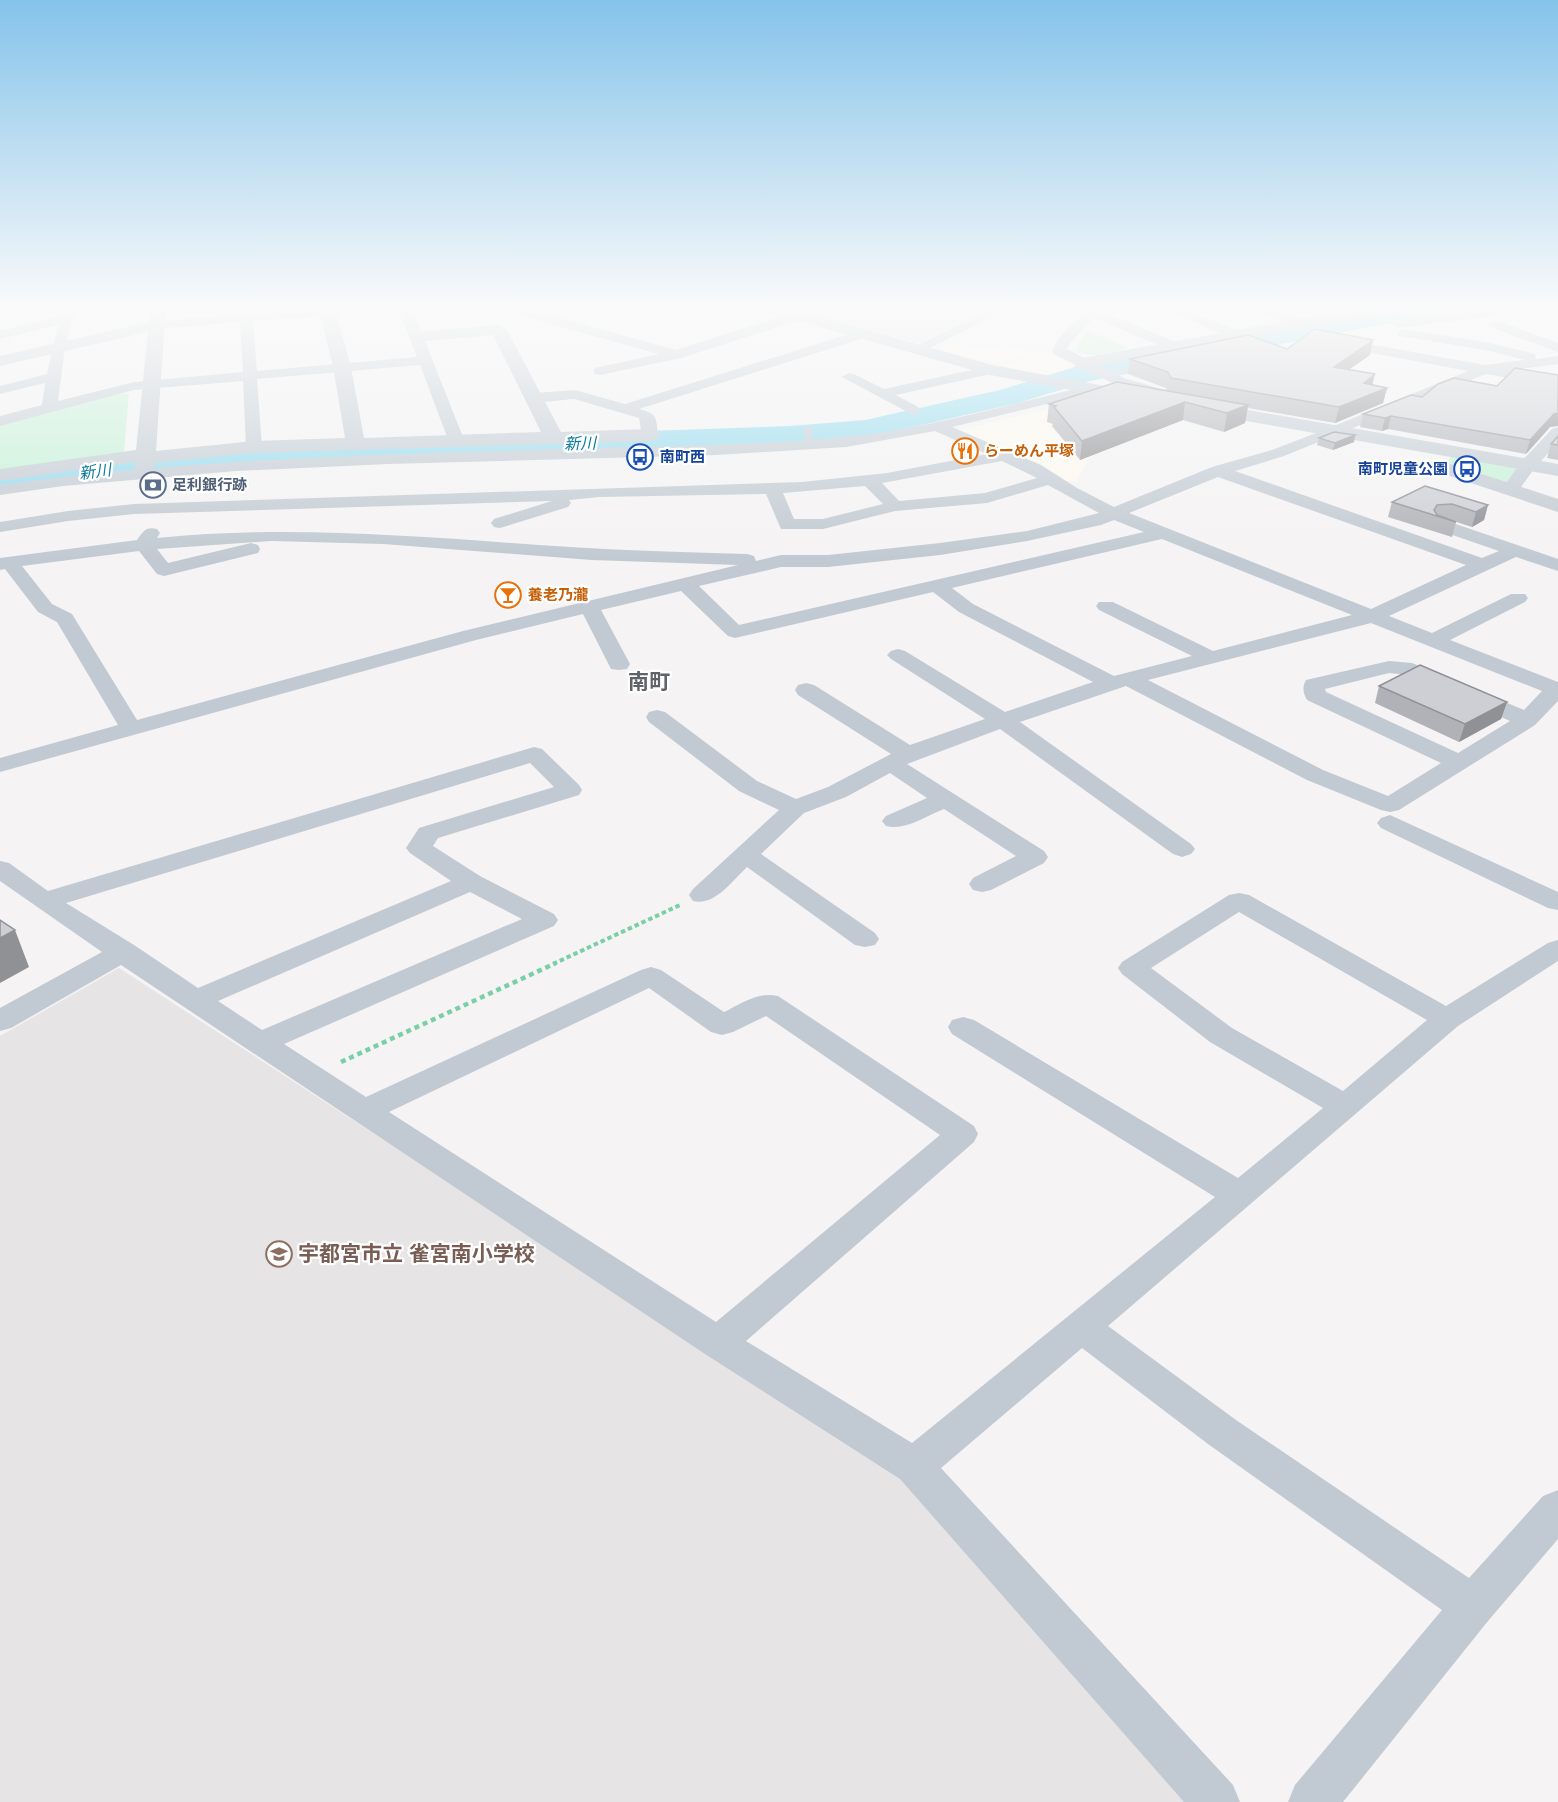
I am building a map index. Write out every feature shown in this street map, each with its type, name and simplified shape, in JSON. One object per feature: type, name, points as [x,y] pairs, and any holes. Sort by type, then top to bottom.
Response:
[{"type":"street","points":[[50,408],[52,390]]},
{"type":"street","points":[[0,421],[118,390]]},
{"type":"street","points":[[144,463],[149,390]]},
{"type":"street","points":[[252,390],[254,447]]},
{"type":"street","points":[[346,390],[356,445]]},
{"type":"street","points":[[437,390],[457,442]]},
{"type":"street","points":[[530,390],[554,438]]},
{"type":"street","points":[[632,406],[683,390]]},
{"type":"street","points":[[874,390],[912,410]]},
{"type":"street","points":[[882,394],[900,390]]},
{"type":"street","points":[[0,527],[144,463],[716,450],[810,436],[889,436],[1087,390]]},
{"type":"street","points":[[1098,390],[1335,431],[1450,460],[1528,465],[1558,470]]},
{"type":"street","points":[[1152,390],[1160,393],[1155,400]]},
{"type":"street","points":[[5,563],[143,544],[273,536],[360,537],[573,553],[782,561],[828,561],[951,547],[1027,536],[1095,521],[1218,471],[1278,453],[1434,390]]},
{"type":"street","points":[[0,475],[144,463],[254,447],[650,435],[648,417],[644,415],[575,394],[534,398]]},
{"type":"street","points":[[936,585],[966,608],[1315,775],[1390,805],[1527,720],[1557,689],[1370,617],[1115,514],[1035,469],[937,426]]},
{"type":"street","points":[[1510,490],[1528,465],[1557,434]]},
{"type":"street","points":[[675,467],[716,450]]},
{"type":"street","points":[[0,490],[168,508],[772,487],[869,480],[935,471],[1005,455]]},
{"type":"street","points":[[373,500],[388,459]]},
{"type":"street","points":[[1450,460],[1510,490],[1558,506]]},
{"type":"street","points":[[1218,471],[1482,564]]},
{"type":"street","points":[[500,523],[653,474]]},
{"type":"street","points":[[772,487],[787,525],[823,524],[895,506],[987,498],[1050,479]]},
{"type":"street","points":[[869,480],[895,506]]},
{"type":"street","points":[[143,544],[168,508]]},
{"type":"street","points":[[1441,525],[1558,565]]},
{"type":"street","points":[[685,584],[735,632],[1164,533]]},
{"type":"street","points":[[143,544],[164,570],[270,544],[273,536]]},
{"type":"street","points":[[702,895],[795,808],[837,792],[899,758],[1002,720],[1119,681],[1370,617],[1515,550]]},
{"type":"street","points":[[0,765],[459,638],[782,561]]},
{"type":"street","points":[[5,563],[45,608],[65,618],[131,728]]},
{"type":"street","points":[[1431,641],[1518,598]]},
{"type":"street","points":[[1106,606],[1210,657]]},
{"type":"street","points":[[590,608],[619,664]]},
{"type":"street","points":[[898,655],[1002,720],[1182,849]]},
{"type":"street","points":[[1458,762],[1314,695],[1314,685],[1389,668],[1412,669],[1527,720]]},
{"type":"street","points":[[806,690],[899,758],[945,799],[1035,857],[982,884]]},
{"type":"street","points":[[657,717],[748,786],[795,808]]},
{"type":"street","points":[[44,901],[534,754],[570,790],[428,832],[419,848],[471,882],[544,920],[260,1042]]},
{"type":"street","points":[[895,822],[945,799]]},
{"type":"street","points":[[1390,823],[1558,902]]},
{"type":"street","points":[[746,855],[865,939]]},
{"type":"street","points":[[0,869],[44,901],[124,951],[718,1343],[914,1466],[1216,1802]]},
{"type":"street","points":[[196,1000],[471,882]]},
{"type":"street","points":[[1345,1107],[1221,1035],[1132,968],[1239,901],[1447,1019]]},
{"type":"street","points":[[914,1466],[1345,1107],[1447,1019],[1558,949]]},
{"type":"street","points":[[0,1020],[124,951]]},
{"type":"street","points":[[365,1110],[651,976],[722,1025],[768,1003],[962,1134],[718,1343]]},
{"type":"street","points":[[963,1027],[1239,1195]]},
{"type":"street","points":[[1080,1326],[1222,1432],[1473,1606]]},
{"type":"street","points":[[1312,1802],[1473,1606],[1558,1509]]},
{"type":"path","points":[[312,1075],[702,895]]},
{"type":"shaded area","points":[[1097,397],[1173,423],[1089,457],[1077,482],[1067,481],[966,435],[961,430]]},
{"type":"shaded area","name":"宇都宮市立 雀宮南小学校","points":[[119,968],[894,1472],[1187,1802],[0,1802],[0,1036]]},
{"type":"green space","points":[[116,393],[129,394],[124,451],[115,455],[0,471],[0,425]]},
{"type":"green space","points":[[1453,456],[1521,468],[1510,484],[1446,462]]},
{"type":"building","points":[[1092,390],[1163,390],[1248,405],[1227,413],[1185,402],[1082,441],[1054,407],[1056,406],[1049,404]]},
{"type":"building","points":[[1241,390],[1382,390],[1339,407]]},
{"type":"building","points":[[1431,390],[1558,390],[1558,413],[1554,414],[1530,440],[1391,416],[1385,418],[1363,414],[1411,395],[1422,397]]},
{"type":"building","points":[[1334,432],[1355,435],[1335,443],[1319,438]]},
{"type":"building","points":[[1558,436],[1558,445],[1551,444]]},
{"type":"building","points":[[1425,486],[1488,505],[1476,512],[1452,504],[1437,505],[1434,510],[1437,515],[1456,522],[1392,502]]},
{"type":"building","points":[[1420,665],[1507,702],[1465,724],[1379,686]]},
{"type":"building","points":[[0,920],[15,930],[0,938]]},
{"type":"waterway","name":"新川","points":[[0,483],[163,462],[268,454],[790,436],[865,429],[1029,390]]},
{"type":"place","name":"らーめん平塚","points":[[965,451]]},
{"type":"place","name":"南町西","points":[[640,457]]},
{"type":"place","name":"南町児童公園","points":[[1467,469]]},
{"type":"place","name":"足利銀行跡","points":[[153,485]]},
{"type":"place","name":"養老乃瀧","points":[[508,595]]},
{"type":"place","name":"宇都宮市立 雀宮南小学校","points":[[279,1254]]},
{"type":"district","name":"南町","points":[[649,682]]}]
